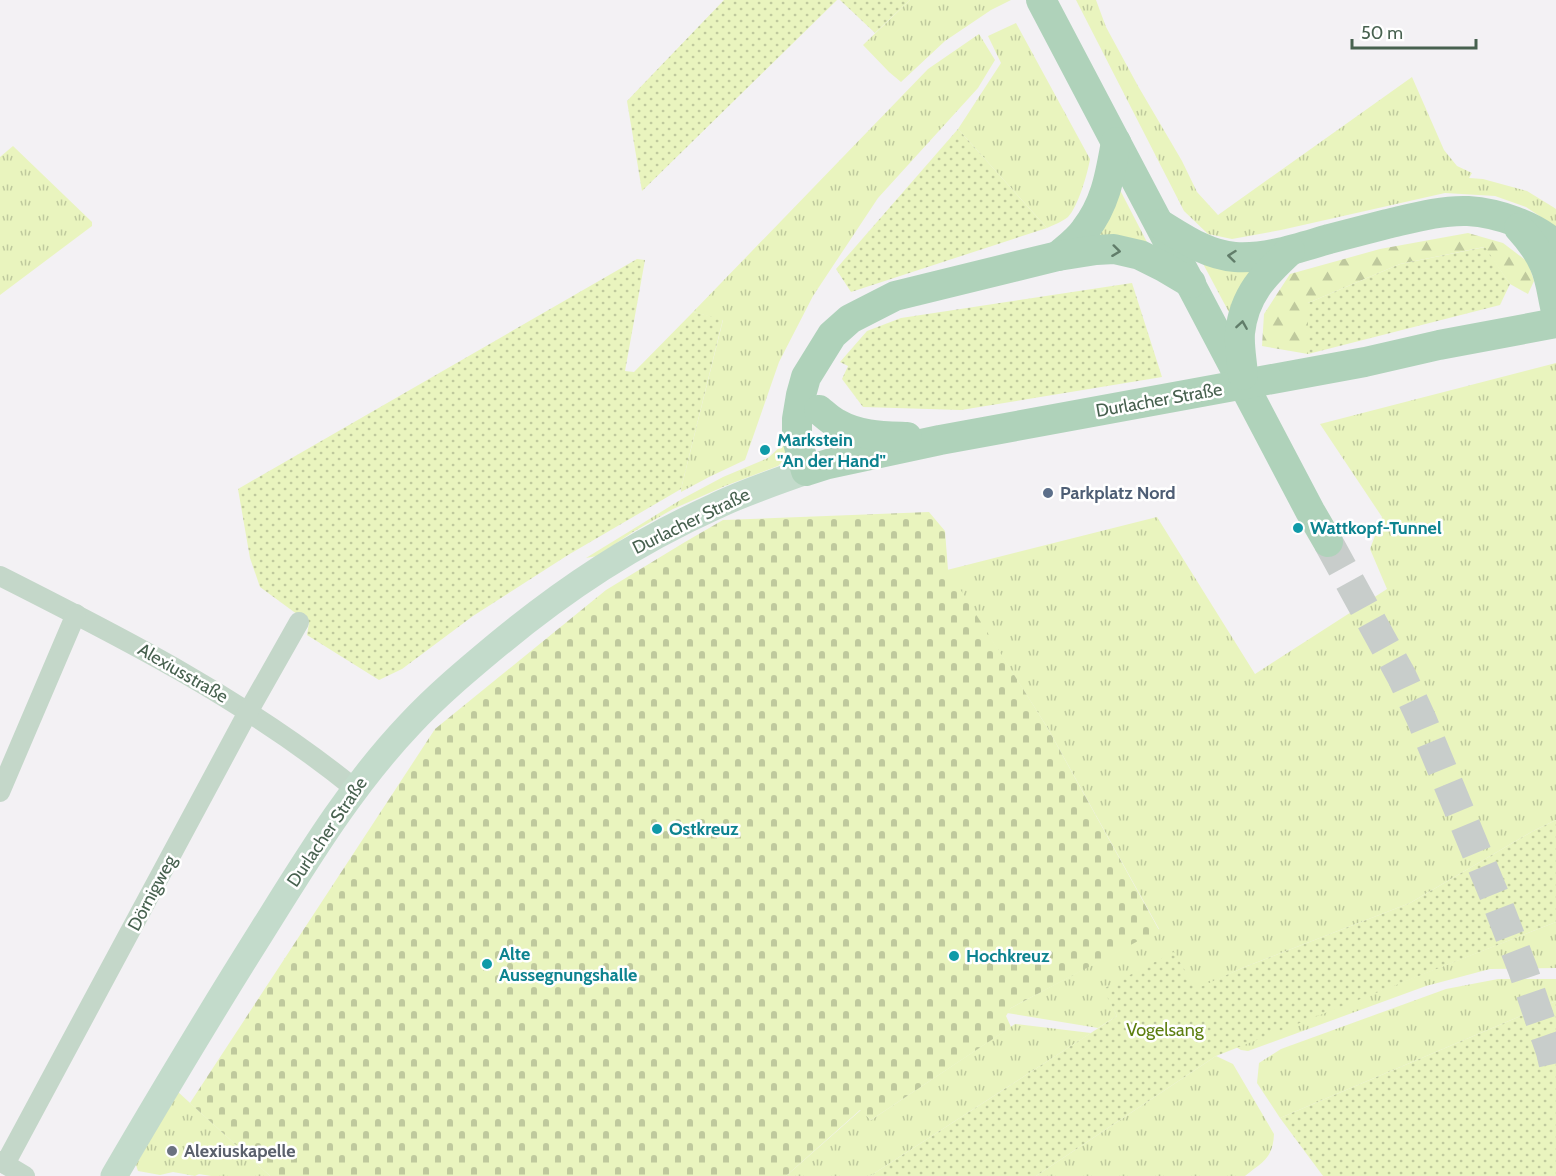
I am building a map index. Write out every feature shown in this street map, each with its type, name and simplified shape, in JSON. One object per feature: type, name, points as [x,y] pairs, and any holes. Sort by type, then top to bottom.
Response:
[{"type":"main road","points":[[1041,0],[1328,542]]},
{"type":"main road","points":[[1058,256],[1084,232],[1101,206],[1110,177],[1116,142]]},
{"type":"main road","points":[[1160,224],[1212,252],[1234,257],[1290,251],[1419,216],[1467,211],[1490,214],[1514,221],[1537,232],[1556,245]]},
{"type":"main road","points":[[1514,221],[1534,245],[1544,264],[1550,280],[1556,311]]},
{"type":"main road","points":[[817,467],[797,439],[797,419],[806,377],[832,335],[850,319],[895,296],[1058,256],[1114,249],[1140,255],[1191,283]]},
{"type":"main road","points":[[1243,384],[1240,334],[1245,308],[1255,287],[1290,251]]},
{"type":"main road","name":"Durlacher Straße","points":[[114,1176],[240,966],[354,788],[410,724],[464,672],[565,591],[605,565],[653,537],[717,505],[817,467],[940,440],[1365,362],[1439,345],[1556,323]]},
{"type":"main road","points":[[817,467],[821,439],[817,389],[819,357]]},
{"type":"main road","points":[[819,410],[837,424],[852,431],[872,435],[940,440]]},
{"type":"street","name":"Alexiusstraße","points":[[0,576],[179,669],[325,764],[354,788]]},
{"type":"street","points":[[0,792],[76,614]]},
{"type":"street","name":"Dörnigweg","points":[[2,1163],[299,622]]},
{"type":"street","points":[[2,1163],[25,1176]]},
{"type":"green space","points":[[724,0],[837,0],[642,191],[627,101]]},
{"type":"green space","points":[[840,0],[910,0],[875,33]]},
{"type":"green space","points":[[910,0],[1011,0],[991,10],[945,41],[901,82],[863,45]]},
{"type":"green space","points":[[1076,0],[1096,0],[1106,27],[1182,161],[1197,192],[1218,215],[1412,77],[1444,150],[1457,166],[1472,173],[1469,178],[1483,179],[1527,191],[1553,207],[1556,209],[1556,227],[1526,207],[1495,196],[1445,193],[1232,239],[1208,234],[1184,211]]},
{"type":"green space","points":[[1016,23],[1090,159],[1082,189],[1072,212],[1068,217],[1047,228],[958,129],[1001,63],[988,36]]},
{"type":"green space","points":[[979,34],[995,60],[978,88],[878,198],[813,296],[779,362],[745,460],[681,492],[723,320],[693,312],[928,69]]},
{"type":"green space","points":[[958,129],[1047,228],[851,292],[836,269]]},
{"type":"green space","points":[[13,146],[92,222],[92,226],[0,295],[0,157]]},
{"type":"green space","points":[[1119,188],[1150,248],[1093,235]]},
{"type":"green space","points":[[1468,233],[1503,243],[1528,262],[1534,281],[1528,294],[1510,284],[1484,247],[1400,264],[1308,303],[1308,354],[1262,346],[1264,314],[1290,274],[1380,249]]},
{"type":"green space","points":[[1485,247],[1510,284],[1500,305],[1308,354],[1308,303],[1400,264]]},
{"type":"green space","points":[[1200,258],[1262,262],[1232,318]]},
{"type":"green space","points":[[637,259],[645,260],[625,371],[634,372],[693,312],[723,319],[681,489],[568,555],[473,616],[402,669],[379,680],[307,635],[309,623],[260,587],[250,558],[238,489]]},
{"type":"green space","points":[[1132,283],[1162,377],[961,410],[863,407],[842,379],[848,366],[840,362],[867,331],[901,318]]},
{"type":"green space","points":[[1556,363],[1556,820],[1533,831],[1410,903],[1242,968],[1196,990],[1174,953],[1104,989],[1117,1016],[1098,1028],[1007,1013],[1011,1008],[1159,929],[1047,727],[947,570],[1157,517],[1255,674],[1387,589],[1370,549],[1382,517],[1320,424]]},
{"type":"green space","points":[[789,428],[790,450],[778,466],[673,509],[597,556],[586,558],[682,499],[723,477],[768,458],[782,445]]},
{"type":"green space","points":[[929,512],[945,531],[948,570],[1047,727],[1159,930],[1011,1008],[1006,1016],[1011,1027],[871,1120],[860,1110],[786,1176],[270,1176],[190,1103],[435,729],[606,590],[723,520]]},
{"type":"green space","name":"Vogelsang","points":[[1556,820],[1556,922],[1216,1056],[1036,1176],[870,1176],[1117,1016],[1103,989],[1174,952],[1196,989],[1242,968],[1410,903],[1533,831]]},
{"type":"green space","points":[[1556,922],[1556,968],[1490,969],[1426,986],[1248,1051],[1236,1047]]},
{"type":"green space","points":[[1498,979],[1556,979],[1556,1001],[1280,1118],[1257,1083],[1259,1063],[1281,1049],[1446,989]]},
{"type":"green space","points":[[1556,1001],[1556,1176],[1323,1176],[1280,1118]]},
{"type":"green space","points":[[1015,1024],[1091,1033],[870,1176],[786,1176],[861,1110],[871,1120]]},
{"type":"green space","points":[[1216,1056],[1233,1064],[1274,1134],[1269,1155],[1245,1176],[1036,1176]]},
{"type":"green space","points":[[177,1091],[270,1176],[199,1174],[195,1176],[173,1172],[160,1175],[138,1171],[136,1165]]},
{"type":"tunnel","points":[[1328,542],[1402,677],[1421,718],[1523,970],[1551,1052],[1556,1074]]},
{"type":"place","name":"Markstein \"An der Hand\"","points":[[765,450]]},
{"type":"place","name":"Parkplatz Nord","points":[[1048,493]]},
{"type":"place","name":"Wattkopf-Tunnel","points":[[1298,528]]},
{"type":"place","name":"Ostkreuz","points":[[657,829]]},
{"type":"place","name":"Hochkreuz","points":[[954,956]]},
{"type":"place","name":"Alte Aussegnungshalle","points":[[487,964]]},
{"type":"place","name":"Alexiuskapelle","points":[[172,1151]]}]
